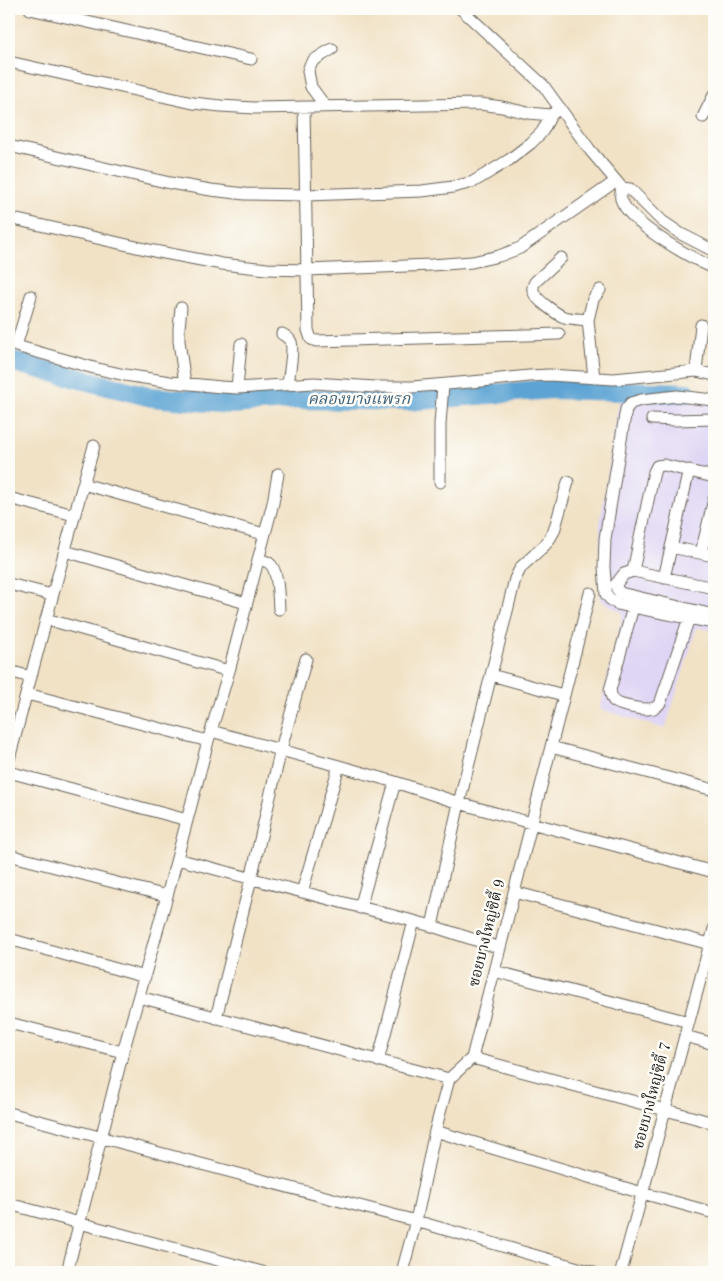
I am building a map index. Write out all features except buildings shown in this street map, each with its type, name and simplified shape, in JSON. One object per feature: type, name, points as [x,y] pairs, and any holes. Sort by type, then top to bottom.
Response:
[{"type":"street","points":[[30,9],[251,59]]},
{"type":"street","points":[[461,9],[543,85],[555,112],[619,184],[637,195],[662,221],[681,234],[714,251]]},
{"type":"street","points":[[325,106],[311,87],[308,71],[314,60],[332,49]]},
{"type":"street","points":[[9,62],[193,103],[254,108],[480,104],[528,113],[555,112]]},
{"type":"street","points":[[702,117],[714,95]]},
{"type":"street","points":[[304,107],[308,330],[311,339],[316,341],[559,334]]},
{"type":"street","points":[[9,146],[170,183],[245,194],[306,195],[422,191],[473,182],[509,160],[531,143],[542,132],[555,112]]},
{"type":"street","points":[[619,184],[622,202],[637,220],[671,246],[714,268]]},
{"type":"street","points":[[9,218],[154,251],[222,264],[267,269],[307,270],[431,265],[472,262],[499,256],[520,248],[619,184]]},
{"type":"street","points":[[561,258],[535,282],[533,291],[553,311],[563,316],[588,320]]},
{"type":"street","points":[[594,378],[588,320],[593,299],[600,290]]},
{"type":"street","points":[[31,296],[12,345],[125,375],[185,384],[238,388],[314,383],[375,387],[443,388],[549,375],[629,378],[696,371],[714,375]]},
{"type":"street","points":[[181,308],[179,341],[185,384]]},
{"type":"street","points":[[696,371],[701,325]]},
{"type":"street","points":[[282,334],[291,341],[292,348],[288,384]]},
{"type":"street","points":[[238,388],[241,344]]},
{"type":"street","points":[[440,482],[443,388]]},
{"type":"street","points":[[714,400],[677,396],[641,400],[631,403],[626,409],[606,530],[604,567],[606,594],[618,604],[714,623]]},
{"type":"street","points":[[652,419],[714,419]]},
{"type":"street","points":[[9,758],[94,446]]},
{"type":"street","points":[[633,571],[654,472],[657,466],[664,465],[714,476]]},
{"type":"street","points":[[664,578],[688,470]]},
{"type":"street","points":[[67,1272],[209,736],[229,671],[278,474]]},
{"type":"street","points":[[432,926],[458,802],[515,579],[521,567],[554,532],[568,482]]},
{"type":"street","points":[[83,484],[264,534]]},
{"type":"street","points":[[9,498],[74,515]]},
{"type":"street","points":[[701,553],[714,499]]},
{"type":"street","points":[[671,547],[714,556]]},
{"type":"street","points":[[65,551],[246,603]]},
{"type":"street","points":[[258,559],[269,563],[276,575],[279,609]]},
{"type":"street","points":[[714,588],[633,571],[624,574],[616,584],[620,593],[714,615]]},
{"type":"street","points":[[9,584],[52,595]]},
{"type":"street","name":"ซอยบางใหญ่ซิตี้ 9","points":[[472,1058],[590,593]]},
{"type":"street","points":[[632,607],[610,690],[614,701],[633,708],[650,709],[656,707],[661,701],[690,618]]},
{"type":"street","points":[[46,619],[229,671]]},
{"type":"street","points":[[216,1018],[251,880],[281,749],[306,660]]},
{"type":"street","points":[[9,671],[31,677]]},
{"type":"street","points":[[491,675],[563,695]]},
{"type":"street","points":[[27,694],[209,736],[281,749],[531,823],[714,872]]},
{"type":"street","points":[[550,747],[714,790]]},
{"type":"street","points":[[302,892],[339,766]]},
{"type":"street","points":[[9,772],[187,820]]},
{"type":"street","points":[[360,908],[395,782]]},
{"type":"street","points":[[9,855],[167,896]]},
{"type":"street","points":[[177,859],[251,880],[432,926],[500,948]]},
{"type":"street","points":[[514,892],[710,944]]},
{"type":"street","points":[[378,1061],[414,922]]},
{"type":"street","name":"ซอยบางใหญ่ซิตี้ 7","points":[[621,1272],[714,928]]},
{"type":"street","points":[[9,939],[145,977]]},
{"type":"street","points":[[494,971],[689,1022]]},
{"type":"street","points":[[139,997],[449,1079]]},
{"type":"street","points":[[9,1023],[124,1052]]},
{"type":"street","points":[[685,1036],[714,1044]]},
{"type":"street","points":[[402,1272],[416,1221],[435,1131],[449,1079],[472,1058],[714,1123]]},
{"type":"street","points":[[9,1114],[416,1221],[592,1272]]},
{"type":"street","points":[[435,1131],[714,1213]]},
{"type":"street","points":[[9,1204],[262,1272]]},
{"type":"shaded area","points":[[678,391],[714,399],[714,631],[697,627],[665,729],[600,709],[623,613],[600,600],[600,524],[619,402]]},
{"type":"waterway","name":"คลองบางแพรก","points":[[9,360],[152,397],[231,404],[301,399],[407,401],[552,389],[687,393]]}]
